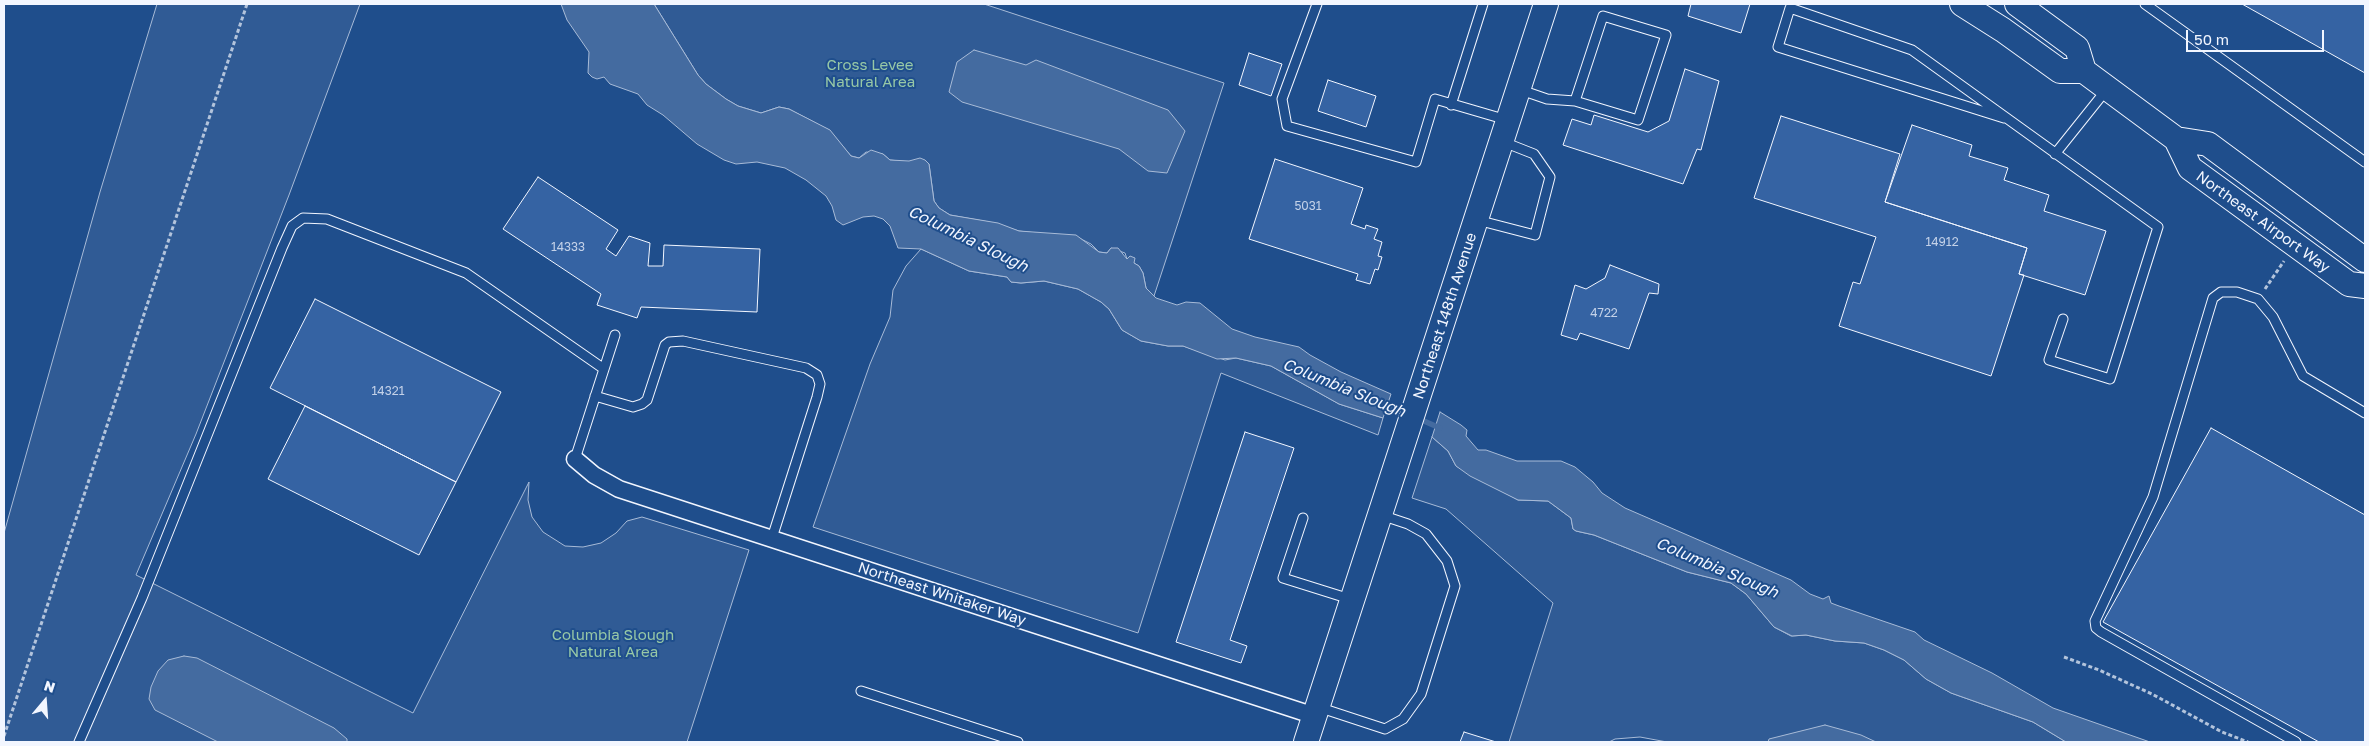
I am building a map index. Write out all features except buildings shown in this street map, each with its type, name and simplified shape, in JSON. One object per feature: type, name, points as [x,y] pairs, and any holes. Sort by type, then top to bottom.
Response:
[{"type":"main road","name":"Northeast 148th Avenue","points":[[1306,742],[1546,4]]},
{"type":"main road","points":[[1962,4],[2004,30],[2060,71],[2084,71],[2077,48],[2017,4]]},
{"type":"main road","name":"Northeast Airport Way","points":[[2084,71],[2176,139],[2208,144],[2365,260]]},
{"type":"main road","name":"Northeast Airport Way","points":[[2176,139],[2190,168],[2348,284],[2365,286]]},
{"type":"street","name":"Northeast Whitaker Way","points":[[575,459],[594,476],[619,489],[1316,712]]},
{"type":"lane","points":[[1317,4],[1282,99],[1287,126],[1416,162],[1435,99],[1452,105],[1504,131],[1534,154],[1550,177],[1536,235],[1477,220]]},
{"type":"lane","points":[[1452,105],[1484,4]]},
{"type":"lane","points":[[2145,4],[2365,162]]},
{"type":"lane","points":[[2004,118],[1778,47],[1790,8],[1912,50],[2158,227],[2110,379],[2049,360],[2063,319]]},
{"type":"lane","points":[[1518,89],[1547,99],[1575,101],[1638,120],[1666,35],[1603,16],[1575,101]]},
{"type":"lane","points":[[2055,154],[2107,89]]},
{"type":"lane","points":[[79,742],[142,598],[282,248],[292,226],[303,218],[327,219],[466,273],[604,369]]},
{"type":"lane","points":[[2296,742],[2101,632],[2096,628],[2095,621],[2153,496],[2213,298],[2222,292],[2237,292],[2258,299],[2273,317],[2303,376],[2365,413]]},
{"type":"lane","points":[[575,459],[615,336]]},
{"type":"lane","points":[[596,396],[633,407],[647,400],[665,346],[669,342],[676,341],[806,368],[818,376],[820,384],[817,397],[772,538]]},
{"type":"lane","points":[[1316,712],[1385,729],[1403,719],[1421,694],[1455,586],[1447,561],[1426,534],[1408,524],[1381,515]]},
{"type":"lane","points":[[1303,518],[1284,578],[1353,600]]},
{"type":"lane","points":[[861,691],[1018,742]]},
{"type":"path","points":[[4,736],[247,4]]},
{"type":"path","points":[[2258,299],[2295,245]]},
{"type":"path","points":[[2064,657],[2099,670],[2152,694],[2213,728],[2248,742]]},
{"type":"shaded area","points":[[157,4],[360,4],[289,195],[196,434],[136,575],[413,713],[529,482],[528,500],[532,517],[543,532],[565,546],[583,547],[601,543],[616,533],[627,521],[642,517],[749,550],[687,742],[4,742],[4,533],[100,192]]},
{"type":"shaded area","points":[[654,4],[984,4],[1224,83],[1154,296],[1146,288],[1143,273],[1139,266],[1127,259],[1125,253],[1111,248],[1107,253],[1099,252],[1091,244],[1079,238],[1019,231],[989,222],[950,215],[939,208],[934,201],[929,164],[890,160],[883,154],[866,152],[859,158],[851,156],[829,130],[789,109],[779,107],[761,113],[738,106],[726,99],[706,84],[698,75]]},
{"type":"shaded area","points":[[921,249],[969,271],[1007,277],[1011,282],[1044,281],[1078,289],[1101,302],[1109,309],[1122,330],[1141,341],[1168,346],[1183,346],[1225,360],[1236,358],[1271,366],[1339,404],[1383,418],[1378,435],[1221,373],[1138,633],[813,527],[870,364],[890,317],[893,290],[906,266]]},
{"type":"shaded area","points":[[1432,437],[1448,451],[1456,466],[1518,500],[1548,501],[1571,518],[1573,529],[1576,531],[1594,535],[1687,572],[1731,583],[1746,594],[1774,627],[1791,636],[1806,635],[1835,641],[1864,643],[1884,650],[1904,660],[1926,679],[1951,693],[2033,722],[2066,742],[1667,742],[1640,737],[1615,739],[1609,742],[1509,742],[1553,603],[1446,509],[1412,498]]},
{"type":"water","points":[[561,4],[654,4],[698,75],[706,84],[738,106],[761,113],[779,107],[789,109],[830,130],[851,156],[859,158],[871,150],[883,154],[890,160],[909,161],[920,158],[925,160],[929,164],[934,201],[939,208],[950,215],[998,223],[1019,231],[1076,235],[1099,252],[1107,253],[1111,248],[1118,248],[1127,259],[1130,256],[1135,258],[1134,263],[1139,266],[1143,273],[1146,288],[1156,298],[1177,305],[1186,302],[1200,303],[1232,329],[1255,337],[1299,347],[1341,372],[1391,394],[1383,418],[1339,404],[1271,366],[1236,358],[1217,359],[1183,346],[1168,346],[1141,341],[1122,330],[1109,309],[1101,302],[1078,289],[1044,281],[1011,282],[1007,277],[969,271],[921,249],[898,248],[890,226],[883,219],[874,216],[863,217],[843,225],[836,220],[832,206],[826,196],[806,180],[785,168],[757,162],[736,164],[724,160],[697,144],[663,115],[647,105],[638,94],[610,84],[604,77],[597,79],[592,77],[588,73],[589,52],[567,20]]},
{"type":"water","points":[[974,50],[1026,65],[1036,60],[1168,110],[1185,131],[1167,173],[1148,171],[1119,149],[962,102],[949,92],[957,62]]},
{"type":"water","points":[[1440,412],[1467,430],[1466,436],[1478,450],[1486,450],[1517,461],[1561,461],[1575,467],[1593,482],[1602,493],[1625,508],[1791,580],[1810,594],[1823,599],[1829,596],[1831,603],[1915,632],[1924,640],[1992,673],[2053,708],[2150,742],[2066,742],[2033,722],[1951,693],[1926,679],[1904,660],[1884,650],[1864,643],[1835,641],[1806,635],[1792,636],[1774,627],[1746,594],[1731,583],[1687,572],[1594,535],[1576,531],[1573,529],[1571,518],[1548,501],[1518,500],[1470,476],[1456,466],[1448,451],[1432,437]]},
{"type":"water","points":[[184,656],[197,658],[334,728],[347,739],[347,742],[218,742],[155,710],[149,699],[151,687],[158,671],[168,660]]},
{"type":"water","points":[[1825,725],[1861,735],[1876,742],[1768,742],[1769,739]]},
{"type":"waterway","name":"Columbia Slough","points":[[1382,404],[1408,414]]},
{"type":"waterway","name":"Columbia Slough","points":[[1417,418],[1440,428]]},
{"type":"park label","name":"Cross Levee Natural Area","points":[[870,74]]},
{"type":"park label","name":"Columbia Slough Natural Area","points":[[613,644]]}]
